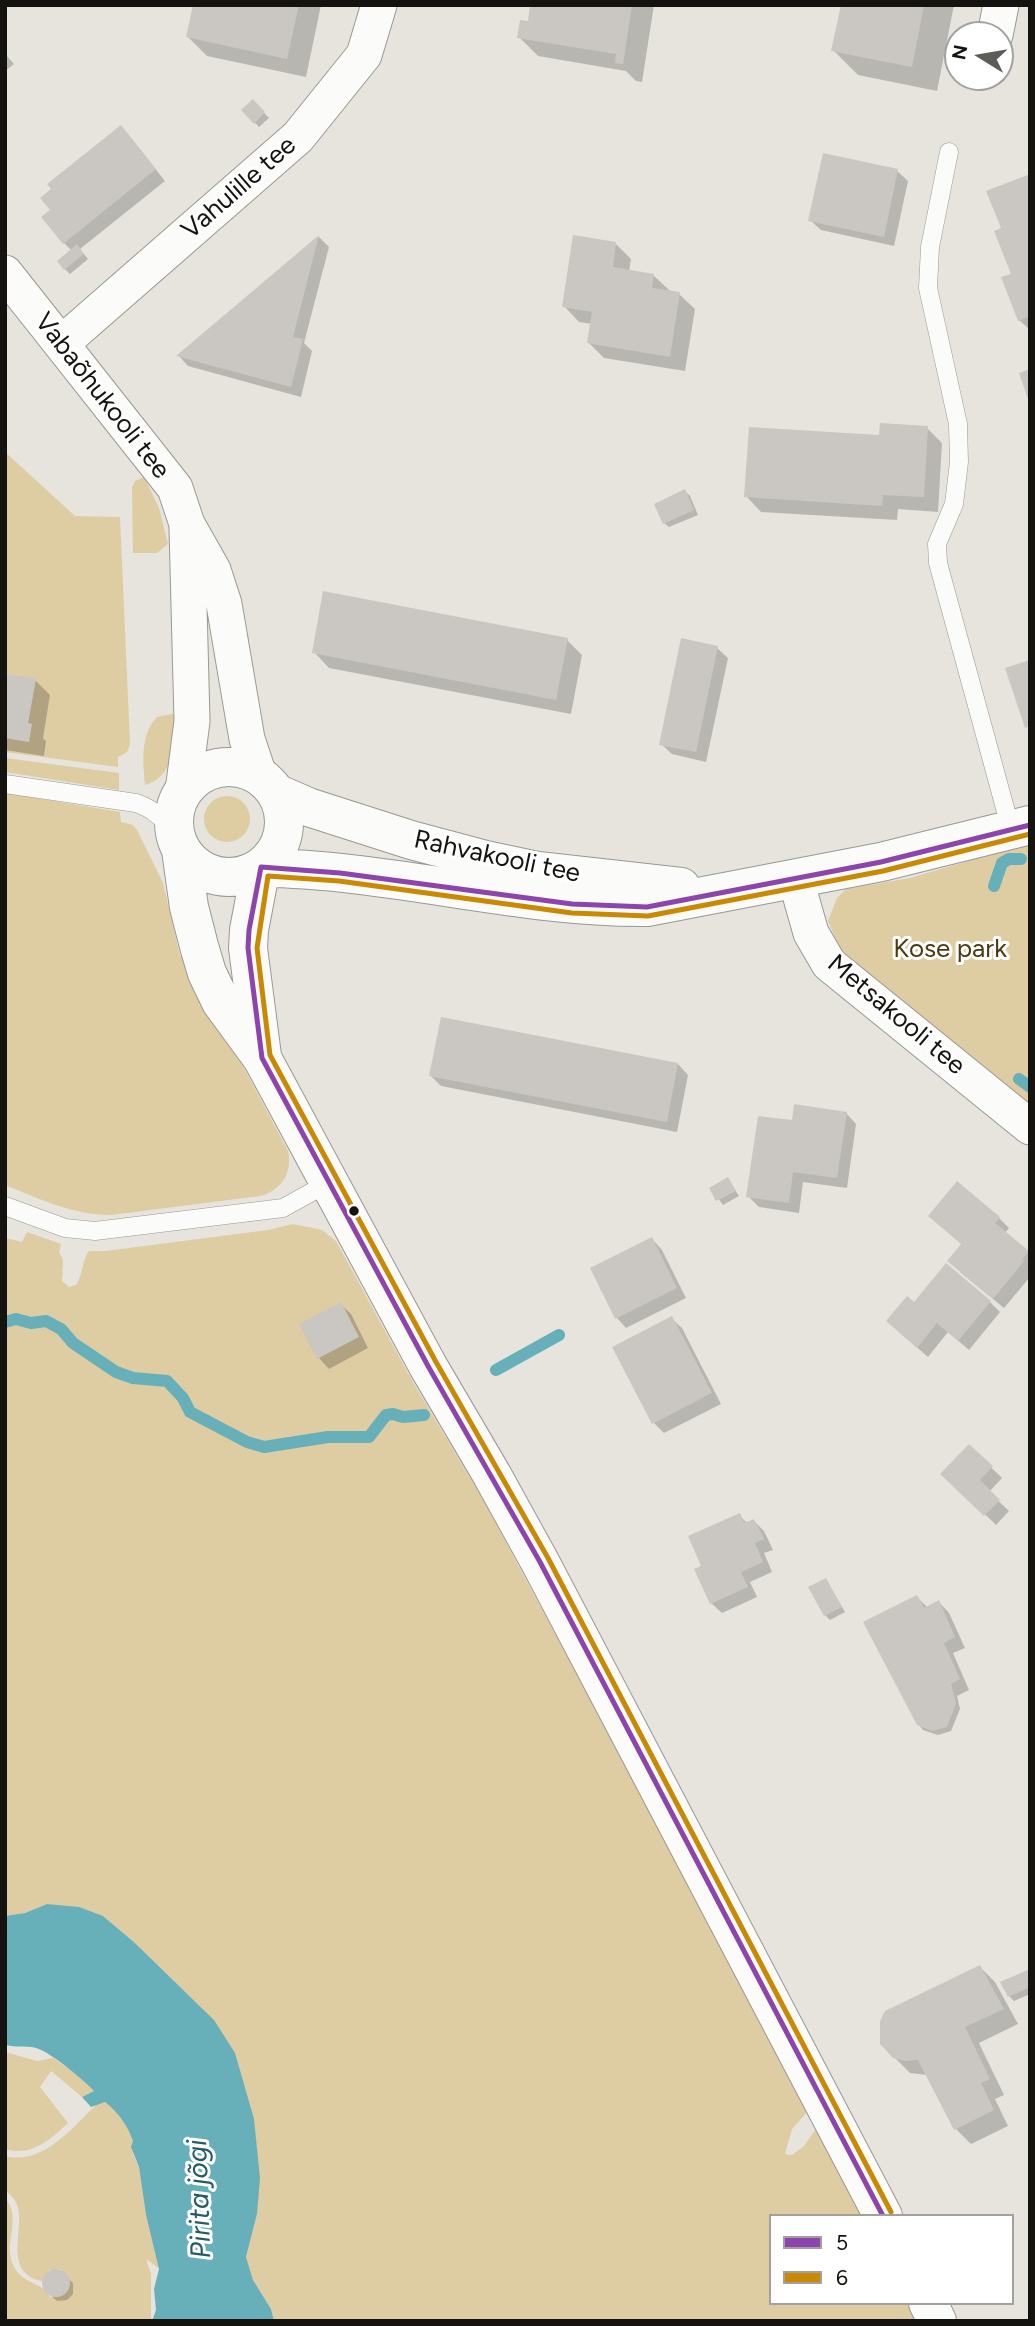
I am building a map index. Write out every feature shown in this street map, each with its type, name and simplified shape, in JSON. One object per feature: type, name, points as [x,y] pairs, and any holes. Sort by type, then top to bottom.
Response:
[{"type":"street","name":"Vahulille tee","points":[[62,343],[298,137],[364,55],[379,5]]},
{"type":"street","name":"Vabaõhukooli tee","points":[[5,273],[175,488],[187,524],[213,570],[225,604],[247,739],[267,784]]},
{"type":"street","name":"Vabaõhukooli tee","points":[[183,791],[192,721],[187,524]]},
{"type":"street","points":[[178,841],[193,864],[208,874],[227,878],[245,875],[261,867],[273,855],[281,841],[284,824],[282,808],[267,784],[232,767],[205,772],[183,791],[173,818],[188,907],[207,973],[221,1002],[262,1058],[421,1354],[540,1562],[882,2214]]},
{"type":"street","name":"Rahvakooli tee","points":[[267,784],[321,811],[411,840],[486,860],[538,871],[725,893]]},
{"type":"street","name":"Rahvakooli tee","points":[[261,867],[352,874],[609,908],[647,907],[796,880],[926,852],[1020,827]]},
{"type":"street","points":[[261,867],[248,948],[262,1058]]},
{"type":"street","name":"Metsakooli tee","points":[[796,880],[811,933],[829,964],[1030,1127]]},
{"type":"street","points":[[929,2305],[937,2321]]},
{"type":"lane","points":[[949,152],[930,247],[928,288],[958,424],[959,462],[954,504],[937,544],[938,563],[1020,827]]},
{"type":"lane","points":[[5,784],[149,807],[160,815],[178,841]]},
{"type":"lane","points":[[136,803],[155,802],[183,791]]},
{"type":"lane","points":[[5,1206],[65,1228],[95,1231],[283,1208],[328,1183]]},
{"type":"green space","points":[[5,452],[75,516],[120,517],[130,744],[127,752],[118,757],[118,767],[5,752],[5,738],[29,742],[28,723],[36,679],[5,674]]},
{"type":"green space","points":[[144,477],[159,508],[168,544],[157,553],[133,553],[132,487],[135,481]]},
{"type":"green space","points":[[177,713],[174,745],[168,765],[163,774],[145,785],[144,749],[148,732],[157,717]]},
{"type":"green space","points":[[5,758],[119,773],[119,790],[5,772]]},
{"type":"green space","points":[[5,793],[120,812],[121,822],[133,825],[137,830],[163,883],[180,956],[189,956],[203,991],[288,1151],[287,1173],[274,1190],[260,1196],[111,1215],[70,1209],[5,1185]]},
{"type":"green space","points":[[227,796],[244,802],[250,819],[244,836],[227,842],[210,836],[204,819],[210,802]]},
{"type":"green space","name":"Kose park","points":[[1030,843],[1030,1114],[841,952],[828,921],[837,898],[846,889],[910,878]]},
{"type":"green space","points":[[293,1224],[322,1230],[336,1241],[414,1384],[482,1498],[810,2109],[792,2129],[785,2154],[792,2155],[804,2146],[819,2125],[863,2214],[769,2214],[769,2305],[910,2305],[917,2321],[274,2321],[271,2309],[253,2280],[246,2257],[257,2214],[214,2020],[135,1943],[103,1916],[47,1904],[25,1913],[5,1916],[5,1238],[22,1242],[27,1232],[61,1244],[59,1252],[63,1260],[62,1281],[69,1287],[76,1285],[89,1251],[268,1230]]},
{"type":"green space","points":[[5,2052],[37,2061],[53,2058],[84,2079],[94,2091],[82,2097],[51,2071],[40,2087],[68,2123],[47,2141],[32,2149],[5,2149]]},
{"type":"green space","points":[[105,2102],[115,2110],[130,2131],[133,2154],[139,2167],[146,2215],[160,2269],[146,2259],[151,2274],[151,2318],[149,2321],[5,2321],[5,2198],[12,2214],[10,2249],[16,2271],[42,2288],[50,2297],[62,2296],[69,2288],[68,2276],[61,2269],[49,2270],[42,2281],[30,2277],[23,2270],[18,2250],[18,2208],[5,2190],[5,2156],[19,2158],[45,2150],[68,2133],[98,2103]]},
{"type":"water","name":"Pirita jõgi","points":[[47,1904],[79,1907],[103,1916],[135,1943],[214,2020],[235,2053],[254,2119],[260,2178],[257,2214],[246,2257],[253,2280],[271,2309],[274,2321],[152,2321],[156,2310],[154,2289],[159,2269],[146,2215],[139,2167],[128,2130],[105,2102],[91,2107],[82,2097],[94,2091],[52,2056],[35,2048],[5,2045],[5,1916],[25,1913]]},
{"type":"building","points":[[193,5],[299,5],[287,59],[186,37]]},
{"type":"building","points":[[530,5],[632,5],[623,64],[615,63],[616,54],[517,38],[520,20],[528,21]]},
{"type":"building","points":[[841,5],[924,5],[912,67],[831,51]]},
{"type":"building","points":[[253,99],[265,112],[254,124],[241,110]]},
{"type":"building","points":[[121,125],[156,169],[63,244],[41,217],[50,210],[40,198],[51,189],[47,184]]},
{"type":"building","points":[[823,153],[898,169],[884,237],[808,221]]},
{"type":"building","points":[[1030,174],[1030,316],[1018,321],[1001,277],[1011,274],[994,231],[1001,228],[986,191]]},
{"type":"building","points":[[319,235],[293,337],[303,339],[291,387],[176,356]]},
{"type":"building","points":[[573,235],[616,242],[613,267],[654,274],[652,288],[680,292],[670,357],[587,343],[592,312],[562,307]]},
{"type":"building","points":[[77,244],[84,254],[64,270],[57,261]]},
{"type":"building","points":[[1030,369],[1030,402],[1029,402],[1019,373]]},
{"type":"building","points":[[880,423],[928,426],[924,497],[883,495],[882,506],[744,497],[749,427],[879,435]]},
{"type":"building","points":[[685,489],[694,510],[663,524],[654,504]]},
{"type":"building","points":[[323,591],[568,638],[556,700],[312,653]]},
{"type":"building","points":[[681,638],[718,646],[696,752],[659,745]]},
{"type":"building","points":[[1030,660],[1030,726],[1025,728],[1005,668]]},
{"type":"building","points":[[5,674],[36,678],[28,723],[32,724],[29,742],[5,738]]},
{"type":"building","points":[[441,1017],[678,1063],[667,1122],[429,1076]]},
{"type":"building","points":[[794,1104],[847,1112],[837,1178],[793,1172],[789,1203],[746,1197],[758,1116],[792,1120]]},
{"type":"building","points":[[728,1177],[736,1191],[716,1201],[709,1188]]},
{"type":"building","points":[[957,1181],[1000,1217],[995,1223],[1029,1251],[993,1299],[947,1261],[961,1244],[928,1216]]},
{"type":"building","points":[[652,1237],[677,1288],[615,1319],[590,1268]]},
{"type":"building","points":[[946,1263],[991,1301],[958,1341],[937,1323],[917,1348],[886,1321],[907,1296],[914,1302]]},
{"type":"building","points":[[341,1302],[359,1337],[317,1359],[299,1324]]},
{"type":"building","points":[[672,1316],[712,1393],[652,1424],[612,1347]]},
{"type":"building","points":[[969,1444],[993,1466],[980,1480],[1000,1500],[984,1516],[940,1474]]},
{"type":"building","points":[[740,1513],[744,1523],[754,1519],[764,1539],[755,1543],[763,1562],[741,1572],[748,1587],[710,1604],[694,1569],[701,1566],[688,1536]]},
{"type":"building","points":[[826,1578],[842,1607],[824,1616],[808,1587]]},
{"type":"building","points":[[917,1595],[924,1608],[939,1600],[955,1637],[944,1643],[960,1679],[951,1684],[956,1703],[947,1727],[932,1731],[917,1725],[863,1622]]},
{"type":"building","points":[[980,1965],[1004,2009],[965,2027],[990,2079],[981,2083],[994,2110],[954,2130],[918,2060],[893,2058],[880,2044],[880,2021],[885,2011]]},
{"type":"building","points":[[1030,1969],[1030,1987],[1008,1997],[1000,1982]]},
{"type":"building","points":[[56,2269],[66,2273],[70,2283],[66,2293],[56,2297],[46,2293],[42,2283],[46,2273]]},
{"type":"waterway","points":[[994,886],[1002,863],[1009,859],[1021,859]]},
{"type":"waterway","points":[[1019,1079],[1030,1087]]},
{"type":"waterway","points":[[5,1322],[16,1319],[31,1323],[46,1321],[61,1329],[73,1343],[116,1372],[133,1378],[167,1381],[183,1398],[190,1412],[247,1442],[264,1447],[328,1437],[369,1437],[386,1415],[424,1415]]},
{"type":"waterway","points":[[496,1370],[559,1335]]},
{"type":"transit line","name":"5","points":[[882,2214],[540,1562],[428,1366],[262,1058],[248,948],[249,930],[261,867],[340,873],[572,904],[647,907],[881,862],[1030,825]]},
{"type":"transit line","name":"6","points":[[891,2212],[548,1558],[436,1362],[270,1055],[257,948],[268,876],[339,881],[572,913],[648,916],[883,871],[1030,834]]}]
